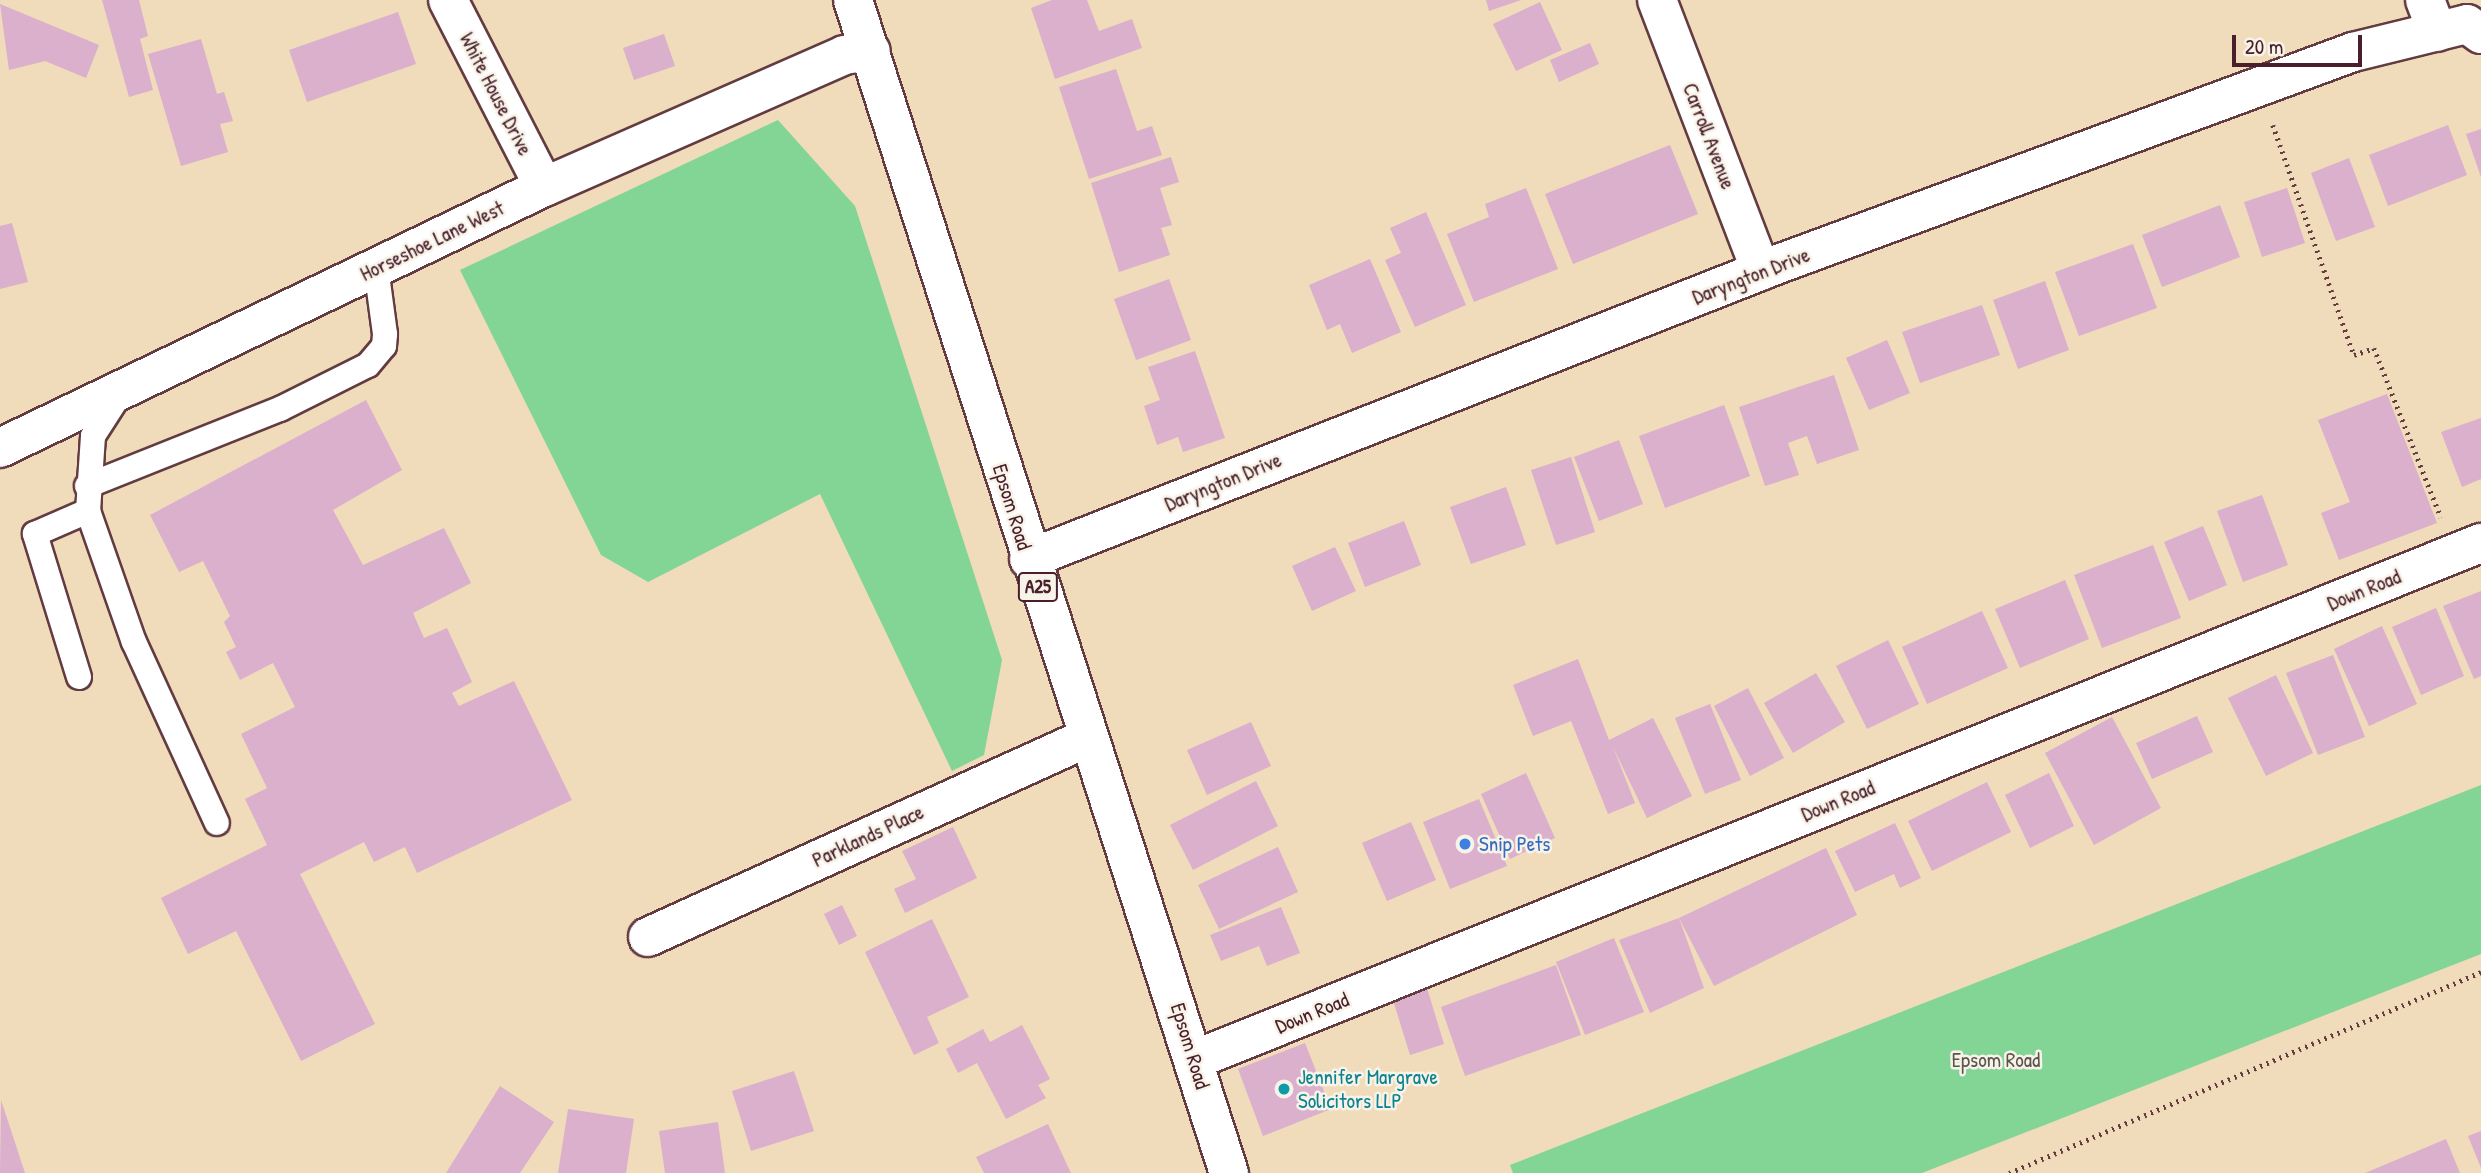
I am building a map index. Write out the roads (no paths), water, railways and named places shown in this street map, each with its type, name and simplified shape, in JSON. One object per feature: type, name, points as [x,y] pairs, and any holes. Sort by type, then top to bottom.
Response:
[{"type":"street","name":"White House Drive","points":[[448,0],[544,187]]},
{"type":"street","name":"Epsom Road","points":[[853,0],[1028,559],[1089,737],[1229,1173]]},
{"type":"street","name":"Carroll Avenue","points":[[1657,0],[1761,271]]},
{"type":"street","name":"Daryngton Drive","points":[[1028,559],[1761,271],[2353,52],[2431,16],[2468,24],[2481,34]]},
{"type":"street","name":"Horseshoe Lane West","points":[[0,448],[120,393],[544,187],[844,55],[871,51]]},
{"type":"street","name":"Down Road","points":[[1194,1060],[2468,548]]},
{"type":"street","name":"Parklands Place","points":[[648,937],[1089,737]]},
{"type":"lane","points":[[79,677],[35,534],[88,499],[368,365],[384,346],[376,267]]},
{"type":"lane","points":[[120,393],[93,436],[88,499],[134,642],[217,823]]},
{"type":"place","name":"Snip Pets","points":[[1465,844]]},
{"type":"place","name":"Jennifer Margrave Solicitors LLP","points":[[1284,1089]]}]
